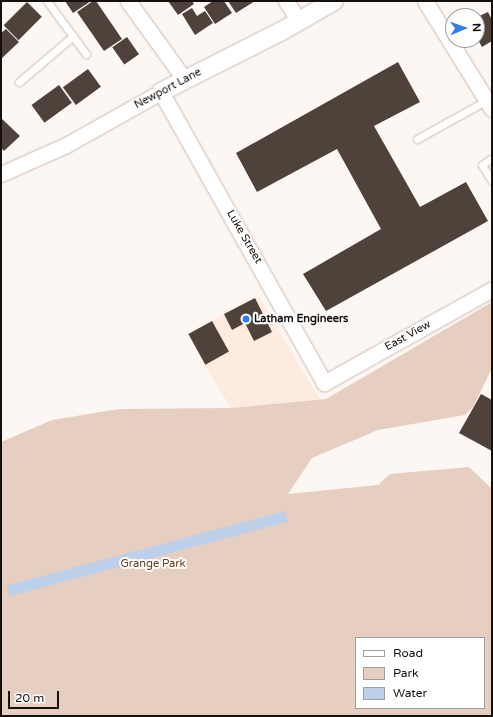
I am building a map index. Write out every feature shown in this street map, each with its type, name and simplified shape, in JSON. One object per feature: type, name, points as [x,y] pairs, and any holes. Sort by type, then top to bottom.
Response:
[{"type":"street","points":[[128,1],[184,80]]},
{"type":"street","points":[[286,1],[300,21]]},
{"type":"street","name":"Newport Lane","points":[[1,174],[66,145],[161,92],[300,21],[334,1]]},
{"type":"street","points":[[425,1],[489,104]]},
{"type":"street","name":"Luke Street","points":[[161,92],[324,383]]},
{"type":"street","name":"East View","points":[[324,383],[492,289]]},
{"type":"lane","points":[[47,1],[86,54]]},
{"type":"lane","points":[[19,82],[73,36]]},
{"type":"lane","points":[[417,139],[489,104]]},
{"type":"lane","points":[[492,158],[482,165],[492,181]]},
{"type":"shaded area","points":[[259,296],[320,400],[231,408],[205,366],[188,334]]},
{"type":"green space","name":"Grange Park","points":[[492,302],[492,368],[473,407],[465,415],[378,430],[312,458],[288,494],[378,485],[390,474],[469,467],[492,489],[492,716],[1,716],[1,442],[52,420],[119,409],[231,408],[326,399]]},
{"type":"water","points":[[285,511],[288,522],[10,596],[7,586]]},
{"type":"building","points":[[65,1],[91,1],[73,13]]},
{"type":"building","points":[[93,1],[96,1],[122,39],[104,51],[77,12]]},
{"type":"building","points":[[168,1],[192,1],[194,4],[178,15]]},
{"type":"building","points":[[213,1],[224,1],[232,13],[215,24],[204,7]]},
{"type":"building","points":[[228,1],[255,1],[236,13]]},
{"type":"building","points":[[27,2],[42,17],[19,40],[4,25]]},
{"type":"building","points":[[192,8],[197,16],[205,11],[213,23],[195,35],[182,14]]},
{"type":"building","points":[[488,12],[492,20],[492,41],[485,45],[485,13]]},
{"type":"building","points":[[6,29],[19,42],[1,59],[1,33]]},
{"type":"building","points":[[127,37],[139,54],[124,65],[112,47]]},
{"type":"building","points":[[398,62],[420,102],[374,126],[420,207],[466,182],[488,221],[326,311],[303,274],[381,229],[337,149],[257,192],[236,153]]},
{"type":"building","points":[[88,69],[101,87],[76,105],[63,87]]},
{"type":"building","points":[[59,85],[72,103],[44,123],[31,105]]},
{"type":"building","points":[[1,118],[20,136],[4,151],[1,148]]},
{"type":"building","name":"Latham Engineers","points":[[255,298],[272,332],[254,341],[245,323],[232,330],[224,314]]},
{"type":"building","points":[[212,321],[229,352],[205,365],[188,334]]},
{"type":"building","points":[[481,394],[492,400],[492,451],[459,433]]},
{"type":"place","name":"Latham Engineers","points":[[246,319]]}]
